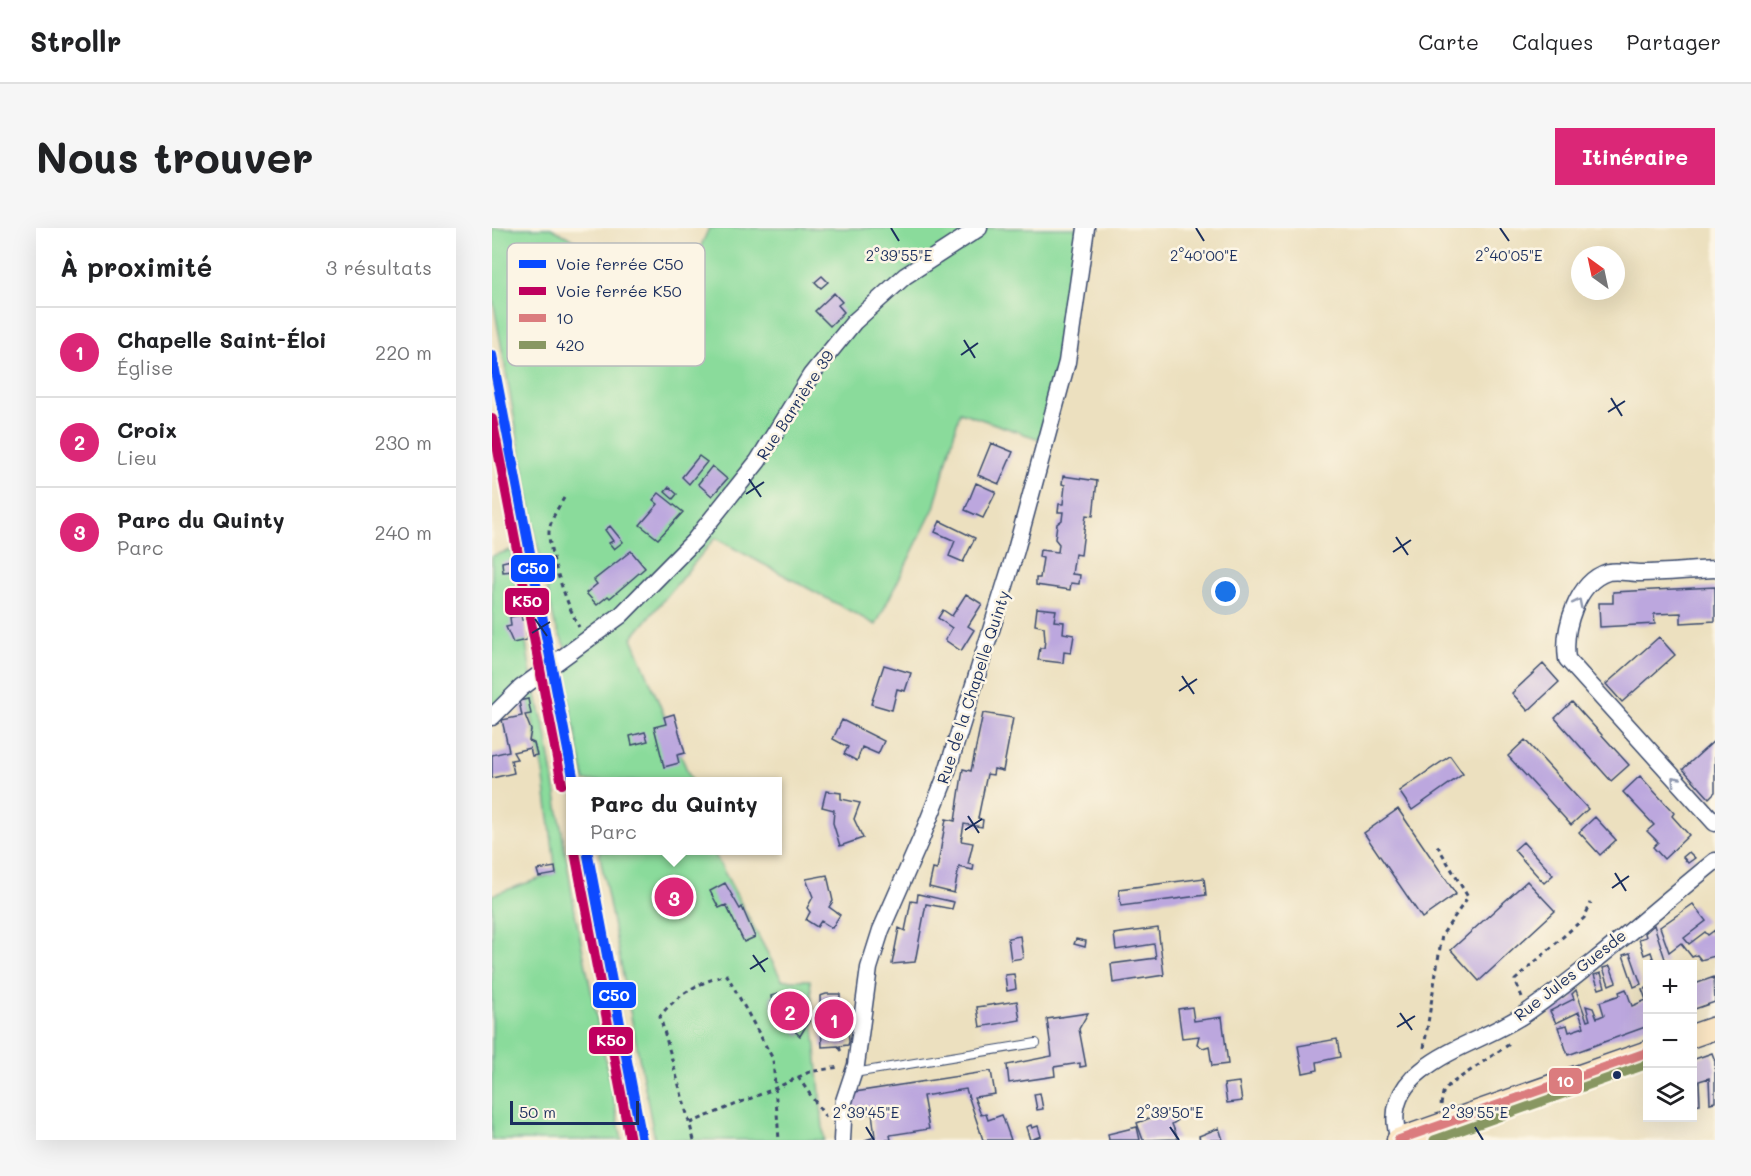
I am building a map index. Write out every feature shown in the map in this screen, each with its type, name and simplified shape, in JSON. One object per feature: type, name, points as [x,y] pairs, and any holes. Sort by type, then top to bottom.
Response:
[{"type":"main road","points":[[1697,1034],[1715,1028]]},
{"type":"main road","points":[[1399,1140],[1643,1053]]},
{"type":"street","name":"Rue Barrière 39","points":[[492,717],[521,688],[588,642],[644,593],[734,494],[758,461],[811,375],[854,322],[905,276],[979,228]]},
{"type":"street","name":"Rue de la Chapelle Quinty","points":[[842,1140],[843,1101],[854,1073],[869,968],[881,930],[944,781],[1030,501],[1067,362],[1086,228]]},
{"type":"street","points":[[1715,569],[1641,573],[1609,572],[1596,578],[1577,603],[1569,625],[1567,659],[1715,823]]},
{"type":"street","name":"Rue Jules Guesde","points":[[1399,1140],[1394,1125],[1394,1109],[1399,1097],[1421,1071],[1527,1012],[1715,861]]},
{"type":"lane","points":[[854,1073],[1036,1043]]},
{"type":"path","points":[[564,498],[554,515],[549,533],[555,562],[576,621],[588,642]]},
{"type":"path","points":[[1421,1071],[1442,935],[1468,897],[1437,845]]},
{"type":"path","points":[[1446,1123],[1440,1101],[1449,1085],[1518,1038],[1527,1012],[1515,981],[1584,918],[1591,903]]},
{"type":"path","points":[[694,1140],[660,1016],[674,999],[707,980],[727,975],[773,1059],[779,1140]]},
{"type":"path","points":[[690,1123],[798,1077],[824,1069]]},
{"type":"path","points":[[798,1077],[829,1122]]},
{"type":"green space","points":[[492,228],[551,228],[580,243],[507,243],[507,366],[705,366],[705,243],[702,243],[709,228],[1087,228],[1045,441],[960,412],[934,508],[876,625],[715,538],[632,638],[690,777],[584,777],[564,675],[569,655],[555,625],[537,544],[492,294]]},
{"type":"green space","points":[[511,550],[532,680],[546,733],[576,918],[622,1140],[492,1140],[492,895],[556,873],[543,771],[528,699],[521,689],[492,718],[492,556]]},
{"type":"green space","points":[[600,855],[715,855],[782,980],[810,980],[824,1140],[655,1140]]},
{"type":"building","points":[[822,276],[828,282],[821,288],[815,282]]},
{"type":"building","points":[[834,293],[842,302],[838,305],[844,312],[830,326],[815,311]]},
{"type":"building","points":[[991,443],[1013,452],[999,484],[978,475]]},
{"type":"building","points":[[699,456],[707,462],[689,484],[682,477]]},
{"type":"building","points":[[712,466],[727,479],[712,496],[698,484]]},
{"type":"building","points":[[1063,476],[1097,481],[1093,516],[1086,515],[1081,555],[1075,554],[1072,574],[1080,575],[1079,584],[1071,583],[1070,590],[1036,585],[1036,578],[1040,578],[1043,558],[1039,557],[1040,550],[1058,552],[1059,544],[1055,539],[1057,524],[1062,520],[1063,512],[1058,512],[1059,504],[1063,504],[1065,485],[1062,484]]},
{"type":"building","points":[[976,483],[996,492],[983,518],[965,510]]},
{"type":"building","points":[[669,487],[677,494],[673,499],[665,492]]},
{"type":"building","points":[[659,493],[683,512],[658,539],[640,525],[658,504],[653,500]]},
{"type":"building","points":[[940,521],[975,538],[963,562],[949,556],[955,541],[935,532]]},
{"type":"building","points":[[610,526],[623,542],[614,549],[609,543],[613,541],[605,530]]},
{"type":"building","points":[[631,551],[645,568],[610,598],[608,596],[597,605],[586,593],[597,584],[594,580]]},
{"type":"building","points":[[511,560],[513,571],[503,572],[502,562]]},
{"type":"building","points":[[1715,587],[1715,621],[1681,623],[1681,613],[1654,614],[1655,624],[1600,627],[1599,603],[1613,603],[1613,592]]},
{"type":"building","points":[[513,593],[518,593],[520,605],[514,605]]},
{"type":"building","points":[[966,594],[982,604],[968,626],[974,630],[961,651],[945,640],[952,628],[938,618],[943,610],[952,616]]},
{"type":"building","points":[[1037,608],[1056,610],[1054,621],[1064,622],[1063,633],[1074,635],[1071,653],[1064,652],[1063,663],[1038,660],[1040,648],[1044,648],[1045,640],[1044,627],[1035,625]]},
{"type":"building","points":[[521,615],[522,620],[525,620],[527,640],[513,643],[506,627],[511,626],[510,617]]},
{"type":"building","points":[[1659,637],[1675,655],[1622,702],[1606,684]]},
{"type":"building","points":[[1543,664],[1559,682],[1528,711],[1512,693]]},
{"type":"building","points":[[884,665],[911,673],[905,691],[897,689],[892,710],[871,704]]},
{"type":"building","points":[[528,699],[531,714],[525,715],[531,730],[529,741],[534,743],[537,755],[532,756],[530,748],[513,752],[517,759],[511,760],[514,773],[492,778],[492,755],[509,751],[502,720],[522,716],[519,701]]},
{"type":"building","points":[[1572,702],[1629,765],[1611,781],[1555,718]]},
{"type":"building","points":[[983,713],[1013,718],[1003,771],[994,769],[993,775],[987,774],[978,818],[983,820],[982,827],[964,824],[961,841],[973,843],[968,864],[974,865],[973,870],[959,867],[954,893],[929,887],[933,869],[937,870],[946,819],[955,821],[963,769],[971,771]]},
{"type":"building","points":[[674,714],[685,753],[677,755],[679,763],[664,767],[654,727],[666,724],[664,717]]},
{"type":"building","points":[[842,720],[884,741],[878,754],[862,747],[857,761],[844,754],[848,747],[833,739]]},
{"type":"building","points":[[645,732],[648,741],[632,745],[630,736]]},
{"type":"building","points":[[1525,740],[1588,809],[1571,825],[1508,756]]},
{"type":"building","points":[[1715,740],[1715,792],[1709,798],[1683,769]]},
{"type":"building","points":[[1450,756],[1463,774],[1412,810],[1399,791]]},
{"type":"building","points":[[1640,776],[1674,813],[1672,816],[1689,835],[1664,859],[1653,847],[1658,842],[1647,831],[1654,825],[1623,792]]},
{"type":"building","points":[[826,791],[841,793],[841,799],[860,803],[854,819],[863,838],[840,846],[833,823],[834,810],[822,807]]},
{"type":"building","points":[[1398,809],[1456,894],[1422,918],[1364,833]]},
{"type":"building","points":[[1595,817],[1616,840],[1600,855],[1579,832]]},
{"type":"building","points":[[1523,842],[1553,875],[1544,883],[1514,850]]},
{"type":"building","points":[[1689,852],[1695,858],[1688,863],[1683,857]]},
{"type":"building","points":[[555,867],[556,874],[539,877],[537,870]]},
{"type":"building","points":[[827,875],[833,901],[829,907],[840,915],[832,928],[821,921],[817,927],[806,920],[810,912],[807,908],[813,897],[806,879]]},
{"type":"building","points":[[1204,878],[1206,895],[1121,906],[1119,889]]},
{"type":"building","points":[[1527,881],[1555,911],[1479,981],[1451,950]]},
{"type":"building","points":[[725,883],[740,909],[742,907],[755,937],[744,942],[726,905],[719,908],[710,891]]},
{"type":"building","points":[[918,894],[954,902],[952,909],[926,904],[915,962],[892,964],[899,928],[905,931],[911,901],[917,902]]},
{"type":"building","points":[[1693,904],[1706,921],[1684,938],[1689,944],[1705,932],[1708,935],[1715,930],[1715,956],[1701,960],[1697,955],[1692,957],[1681,943],[1669,952],[1660,927]]},
{"type":"building","points":[[1654,925],[1665,960],[1654,960],[1651,952],[1644,955],[1639,939],[1646,937],[1645,933]]},
{"type":"building","points":[[1158,928],[1164,975],[1113,983],[1111,964],[1156,958],[1154,944],[1116,950],[1114,934]]},
{"type":"building","points":[[1020,936],[1023,958],[1011,960],[1008,938]]},
{"type":"building","points":[[1076,939],[1086,941],[1085,947],[1074,944]]},
{"type":"building","points":[[1630,953],[1641,984],[1634,987],[1623,955]]},
{"type":"building","points":[[1610,966],[1616,982],[1609,985],[1603,968]]},
{"type":"building","points":[[1601,973],[1605,987],[1599,989],[1594,975]]},
{"type":"building","points":[[1014,974],[1016,989],[1007,991],[1005,975]]},
{"type":"building","points":[[1714,977],[1715,1002],[1697,1008],[1697,983]]},
{"type":"building","points":[[1626,989],[1632,1006],[1643,1001],[1643,1028],[1568,1055],[1558,1027],[1567,1025],[1569,1032],[1584,1027],[1579,1012],[1556,1023],[1550,1011],[1574,999],[1572,994],[1576,990],[1587,1021],[1590,1020],[1586,1006],[1593,1008],[1597,1018],[1604,1015],[1600,1002],[1620,995],[1619,992]]},
{"type":"building","points":[[790,990],[801,995],[809,1008],[809,1021],[800,1036],[773,1010],[771,996]]},
{"type":"building","points":[[840,994],[840,1003],[846,1003],[847,1012],[851,1012],[847,1014],[849,1042],[848,1045],[840,1046],[841,1051],[838,1046],[822,1047],[820,996]]},
{"type":"building","points":[[1017,1001],[1020,1020],[980,1027],[977,1007]]},
{"type":"building","points":[[1192,1007],[1194,1021],[1222,1017],[1228,1064],[1212,1066],[1209,1046],[1203,1048],[1197,1044],[1199,1036],[1182,1038],[1178,1009]]},
{"type":"building","points":[[1088,1013],[1079,1029],[1086,1066],[1080,1067],[1080,1063],[1054,1067],[1055,1076],[1009,1083],[1007,1065],[1052,1056],[1047,1019]]},
{"type":"building","points":[[1337,1039],[1340,1057],[1317,1062],[1318,1070],[1303,1073],[1298,1046]]},
{"type":"building","points":[[1712,1053],[1715,1061],[1715,1102],[1710,1103],[1709,1078],[1699,1081],[1700,1104],[1697,1104],[1697,1058]]},
{"type":"building","points":[[991,1071],[995,1094],[974,1097],[981,1115],[986,1114],[988,1120],[1002,1115],[1011,1140],[983,1140],[966,1089],[923,1096],[929,1129],[890,1135],[891,1140],[865,1140],[875,1137],[872,1113],[853,1116],[852,1104],[855,1092]]},
{"type":"building","points":[[1239,1082],[1242,1101],[1227,1103],[1224,1084]]},
{"type":"building","points":[[1040,1093],[1043,1109],[1037,1110],[1034,1094]]},
{"type":"building","points":[[1173,1109],[1177,1121],[1172,1124],[1178,1139],[1143,1140],[1137,1123]]},
{"type":"building","points":[[1031,1125],[1032,1128],[1038,1126],[1041,1136],[1030,1140],[1026,1127]]},
{"type":"building","points":[[1137,1127],[1140,1140],[1109,1140],[1108,1134]]},
{"type":"building","points":[[1219,1128],[1223,1140],[1200,1140],[1199,1136]]},
{"type":"rail line","name":"C50","points":[[492,355],[573,777]]},
{"type":"rail line","name":"K50","points":[[492,419],[562,784]]},
{"type":"rail line","name":"K50","points":[[576,855],[630,1140]]},
{"type":"rail line","name":"C50","points":[[588,855],[642,1140]]},
{"type":"transit line","name":"10","points":[[1398,1140],[1643,1054]]},
{"type":"transit line","name":"420","points":[[1434,1140],[1643,1066]]},
{"type":"place","name":"Parc du Quinty","points":[[674,897]]},
{"type":"place","name":"Croix","points":[[790,1011]]},
{"type":"place","name":"Chapelle Saint-Éloi","points":[[834,1019]]}]
